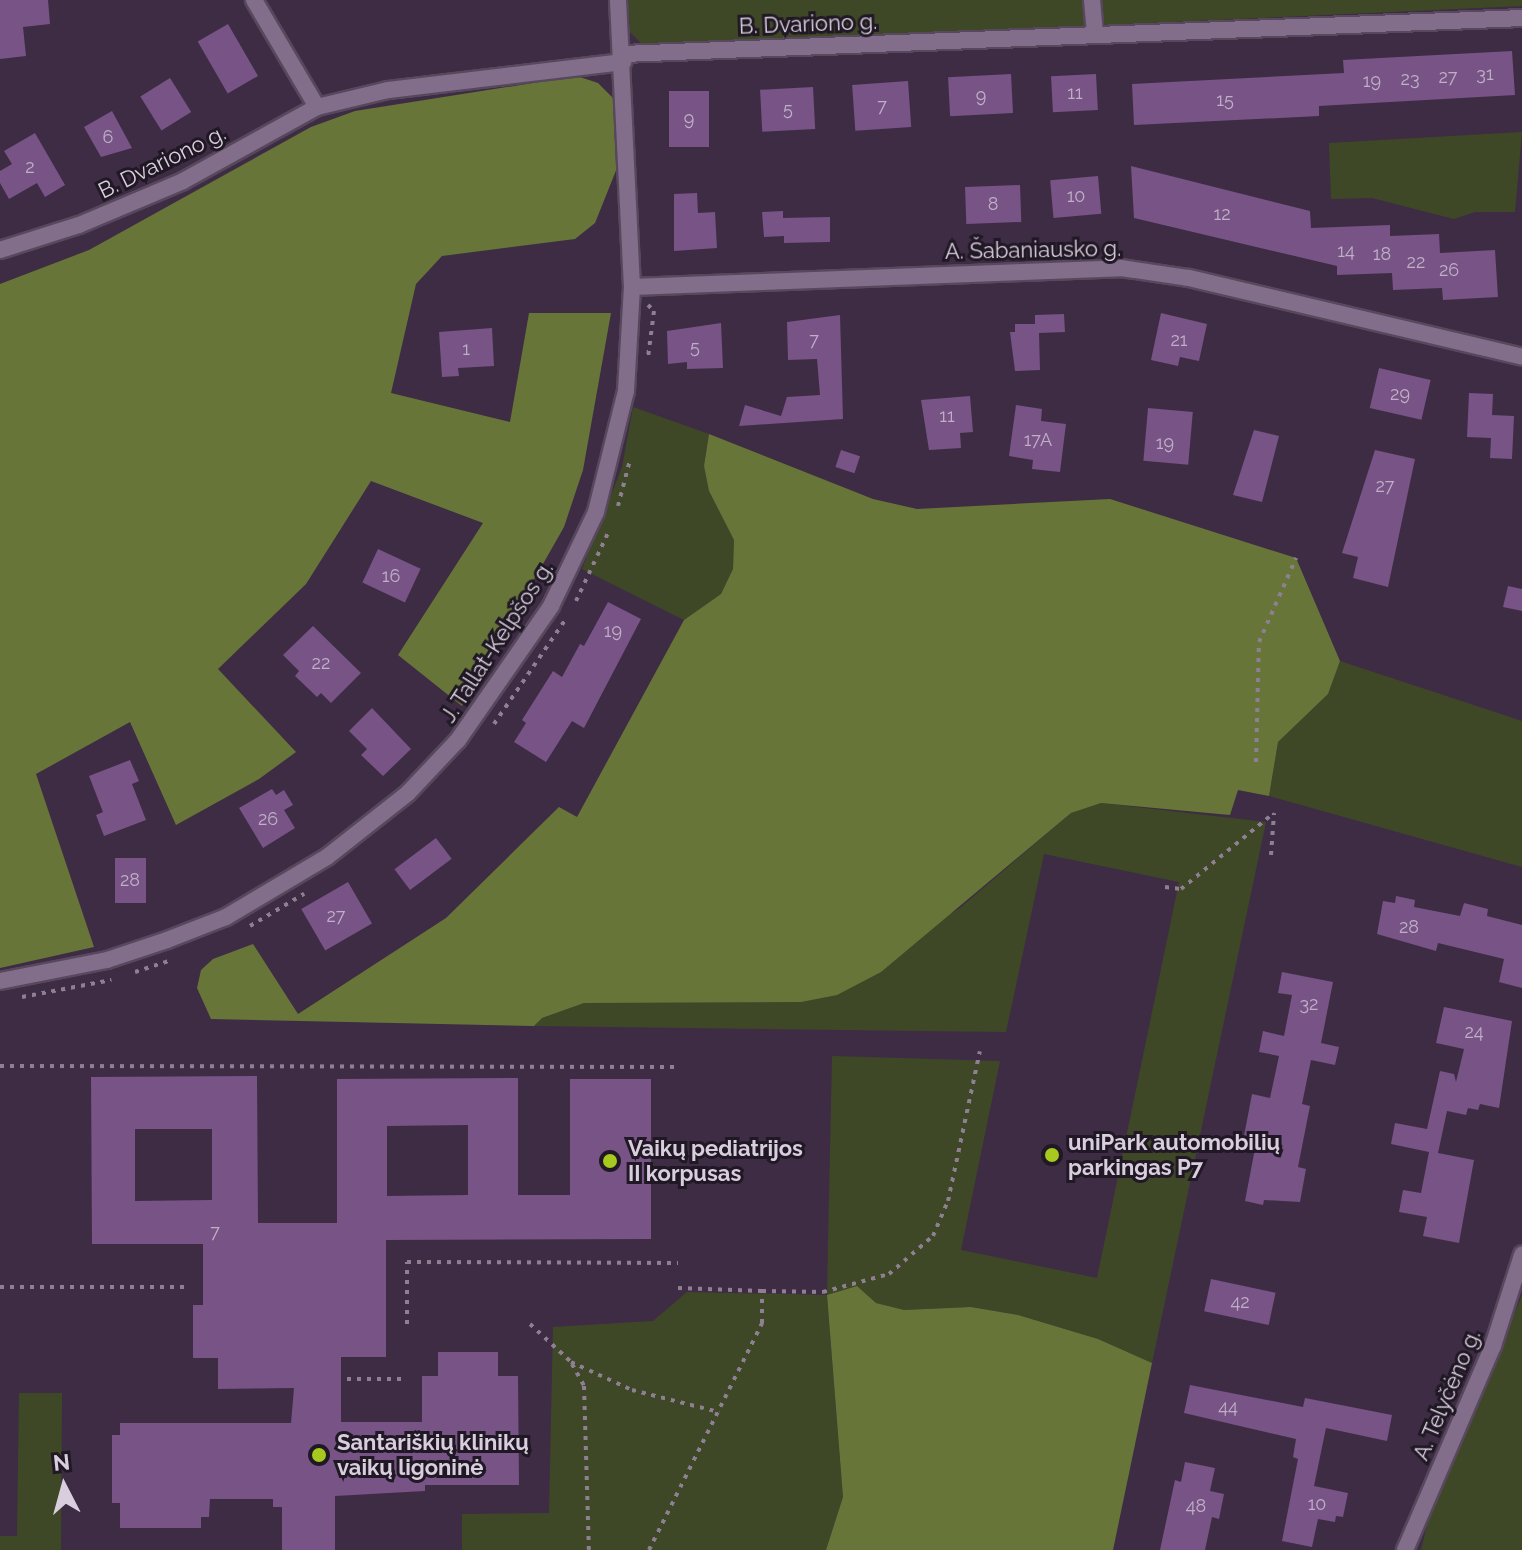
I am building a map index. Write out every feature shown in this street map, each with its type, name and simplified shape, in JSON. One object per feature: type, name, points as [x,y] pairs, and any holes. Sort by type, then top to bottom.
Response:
[{"type":"street","points":[[254,0],[317,107]]},
{"type":"street","name":"J. Tallat-Kelpšos g.","points":[[0,981],[107,960],[226,917],[368,828],[458,740],[551,606],[596,512],[626,391],[632,287],[618,0]]},
{"type":"street","points":[[1092,0],[1095,35]]},
{"type":"street","name":"B. Dvariono g.","points":[[0,250],[79,225],[183,181],[317,107],[388,90],[623,58],[1522,18]]},
{"type":"street","name":"A. Šabaniausko g.","points":[[632,287],[1121,268],[1189,278],[1522,357]]},
{"type":"street","name":"A. Telyčėno g.","points":[[1405,1550],[1493,1346],[1522,1255]]},
{"type":"path","points":[[632,287],[654,311],[648,364]]},
{"type":"path","points":[[486,733],[555,640],[599,557],[623,493],[632,449]]},
{"type":"path","points":[[1256,762],[1259,642],[1296,558]]},
{"type":"path","points":[[1165,887],[1181,889],[1274,813],[1271,855]]},
{"type":"path","points":[[243,929],[315,887]]},
{"type":"path","points":[[14,999],[99,984],[176,958]]},
{"type":"path","points":[[678,1288],[823,1292],[889,1274],[918,1253],[933,1236],[948,1201],[980,1051]]},
{"type":"path","points":[[0,1066],[679,1067]]},
{"type":"path","points":[[407,1324],[407,1262],[678,1263]]},
{"type":"path","points":[[0,1287],[187,1287]]},
{"type":"path","points":[[649,1550],[762,1323],[762,1291]]},
{"type":"path","points":[[530,1324],[571,1362],[632,1390],[719,1412]]},
{"type":"path","points":[[571,1362],[584,1386],[589,1550]]},
{"type":"path","points":[[347,1379],[406,1379]]},
{"type":"green space","points":[[628,0],[1522,0],[1522,6],[644,46],[630,32]]},
{"type":"green space","points":[[577,76],[598,83],[613,98],[619,163],[595,223],[575,239],[442,256],[416,284],[391,393],[510,422],[529,313],[611,313],[583,470],[564,527],[462,706],[398,655],[483,523],[371,481],[306,584],[218,669],[296,752],[259,779],[176,825],[130,722],[36,774],[94,947],[0,968],[0,284],[89,250],[311,127],[355,111]]},
{"type":"green space","points":[[1522,132],[1515,212],[1475,212],[1454,219],[1372,198],[1331,199],[1329,143]]},
{"type":"green space","points":[[633,407],[709,434],[704,466],[709,491],[734,540],[733,569],[721,594],[684,620],[582,569],[622,467]]},
{"type":"green space","points":[[709,434],[873,499],[917,509],[1110,499],[1296,558],[1340,661],[1328,694],[1278,742],[1269,796],[1238,790],[1230,815],[1101,803],[1071,813],[881,972],[837,995],[801,1002],[584,1003],[542,1018],[534,1026],[211,1019],[197,988],[201,970],[213,959],[253,944],[298,1014],[446,918],[559,807],[577,817],[684,620],[721,594],[733,569],[734,540],[709,491],[704,466]]},
{"type":"green space","points":[[1340,661],[1522,721],[1522,867],[1269,796],[1278,742],[1328,694]]},
{"type":"green space","points":[[1101,803],[1266,822],[1152,1363],[1098,1339],[1018,1315],[971,1307],[904,1310],[876,1303],[857,1286],[827,1296],[843,1497],[826,1550],[462,1550],[462,1514],[549,1513],[553,1327],[653,1321],[687,1292],[827,1295],[832,1056],[1000,1061],[961,1250],[1097,1278],[1179,882],[1044,854],[1006,1032],[534,1026],[542,1018],[584,1003],[801,1002],[960,908],[1071,813]]},
{"type":"green space","points":[[857,1286],[876,1303],[904,1310],[971,1307],[1018,1315],[1098,1339],[1152,1363],[1113,1550],[826,1550],[843,1497],[827,1295]]},
{"type":"green space","points":[[1522,1295],[1522,1550],[1421,1550],[1428,1521]]},
{"type":"green space","points":[[19,1393],[62,1393],[61,1550],[0,1550],[0,1536],[17,1536]]},
{"type":"building","points":[[0,0],[48,0],[50,24],[23,27],[26,56],[0,59]]},
{"type":"building","points":[[228,24],[258,76],[228,93],[198,42]]},
{"type":"building","points":[[1512,51],[1515,95],[1319,106],[1319,116],[1134,125],[1132,84],[1344,73],[1343,60]]},
{"type":"building","points":[[1011,74],[1013,113],[950,116],[948,77]]},
{"type":"building","points":[[1096,74],[1098,110],[1053,112],[1051,76]]},
{"type":"building","points":[[170,78],[191,112],[162,130],[140,97]]},
{"type":"building","points":[[908,81],[911,127],[855,131],[852,85]]},
{"type":"building","points":[[813,87],[815,129],[762,132],[760,90]]},
{"type":"building","points":[[669,91],[709,91],[709,147],[669,147]]},
{"type":"building","points":[[112,111],[132,148],[101,157],[84,127]]},
{"type":"building","points":[[35,133],[65,185],[45,197],[37,183],[9,199],[0,183],[0,171],[12,164],[4,151]]},
{"type":"building","points":[[1131,166],[1310,211],[1311,228],[1390,225],[1390,236],[1439,234],[1440,253],[1495,250],[1498,297],[1443,300],[1442,288],[1393,290],[1392,273],[1337,275],[1337,266],[1134,218]]},
{"type":"building","points":[[1098,176],[1101,214],[1053,218],[1050,180]]},
{"type":"building","points":[[1020,185],[1021,222],[966,224],[965,187]]},
{"type":"building","points":[[697,193],[698,213],[715,212],[717,248],[674,251],[674,194]]},
{"type":"building","points":[[783,211],[783,218],[830,217],[830,242],[784,243],[784,236],[764,237],[762,212]]},
{"type":"building","points":[[1161,313],[1207,324],[1199,361],[1180,357],[1178,366],[1151,360]]},
{"type":"building","points":[[1064,314],[1065,332],[1039,333],[1040,370],[1015,371],[1010,332],[1015,332],[1015,324],[1035,324],[1035,315]]},
{"type":"building","points":[[840,315],[843,419],[739,426],[745,405],[781,416],[787,397],[820,395],[817,359],[788,360],[787,322]]},
{"type":"building","points":[[721,323],[723,368],[687,369],[687,362],[668,364],[667,331]]},
{"type":"building","points":[[492,328],[494,366],[458,368],[459,376],[442,377],[439,332]]},
{"type":"building","points":[[1379,368],[1431,380],[1421,420],[1370,408]]},
{"type":"building","points":[[1469,393],[1493,394],[1492,415],[1514,416],[1512,459],[1490,458],[1491,438],[1467,437]]},
{"type":"building","points":[[970,396],[973,432],[960,433],[961,448],[929,450],[921,400]]},
{"type":"building","points":[[1016,405],[1042,409],[1041,421],[1066,424],[1060,472],[1032,469],[1033,460],[1009,456]]},
{"type":"building","points":[[1148,408],[1193,412],[1188,465],[1143,461]]},
{"type":"building","points":[[1254,430],[1279,436],[1262,502],[1233,495]]},
{"type":"building","points":[[841,450],[860,456],[854,473],[835,467]]},
{"type":"building","points":[[1375,450],[1415,459],[1388,587],[1353,578],[1358,557],[1342,553]]},
{"type":"building","points":[[378,549],[421,569],[405,602],[362,583]]},
{"type":"building","points":[[1508,586],[1522,589],[1522,611],[1503,607]]},
{"type":"building","points":[[608,602],[641,619],[584,728],[572,721],[546,762],[514,742],[526,723],[522,720],[553,671],[562,677],[580,644],[584,646]]},
{"type":"building","points":[[313,626],[361,673],[331,703],[321,693],[317,697],[295,676],[299,671],[283,655]]},
{"type":"building","points":[[372,708],[411,749],[383,776],[361,755],[367,749],[349,731]]},
{"type":"building","points":[[130,760],[139,781],[132,784],[146,820],[104,836],[96,815],[103,812],[89,776]]},
{"type":"building","points":[[272,789],[276,795],[284,790],[293,805],[284,810],[295,828],[263,848],[239,808]]},
{"type":"building","points":[[436,838],[452,859],[410,890],[394,869]]},
{"type":"building","points":[[115,858],[146,858],[146,903],[115,903]]},
{"type":"building","points":[[348,882],[372,924],[325,951],[301,909]]},
{"type":"building","points":[[1396,896],[1415,900],[1414,907],[1460,916],[1464,903],[1488,909],[1487,916],[1522,925],[1522,988],[1499,982],[1504,959],[1438,943],[1436,951],[1377,934],[1383,901],[1395,903]]},
{"type":"building","points":[[1282,972],[1333,982],[1321,1043],[1339,1047],[1335,1065],[1311,1060],[1302,1104],[1310,1106],[1298,1167],[1306,1169],[1300,1202],[1264,1200],[1263,1205],[1245,1201],[1257,1138],[1244,1136],[1252,1094],[1270,1098],[1279,1056],[1259,1052],[1263,1031],[1284,1036],[1292,995],[1278,993]]},
{"type":"building","points":[[1444,1007],[1512,1021],[1499,1108],[1480,1104],[1478,1110],[1468,1108],[1466,1115],[1447,1111],[1438,1153],[1474,1160],[1459,1243],[1423,1236],[1427,1217],[1399,1212],[1403,1190],[1421,1193],[1429,1152],[1391,1144],[1395,1123],[1427,1129],[1440,1071],[1454,1074],[1456,1082],[1464,1049],[1436,1043]]},
{"type":"building","points":[[257,1076],[258,1223],[337,1223],[337,1079],[518,1078],[518,1195],[570,1195],[570,1079],[651,1079],[651,1239],[386,1240],[386,1357],[341,1357],[341,1422],[422,1422],[422,1376],[438,1376],[438,1352],[498,1352],[498,1376],[518,1376],[519,1485],[425,1485],[425,1491],[335,1496],[335,1550],[282,1550],[282,1507],[273,1507],[273,1499],[210,1499],[209,1517],[201,1517],[201,1528],[120,1528],[120,1503],[112,1503],[112,1435],[120,1435],[120,1423],[291,1423],[294,1388],[218,1389],[218,1358],[193,1358],[193,1305],[203,1305],[203,1244],[92,1244],[91,1077]],"holes":[[[468,1125],[468,1195],[387,1196],[387,1126]],[[135,1129],[212,1129],[212,1200],[135,1201]]]},
{"type":"building","points":[[1211,1279],[1276,1293],[1269,1325],[1204,1311]]},
{"type":"building","points":[[1190,1385],[1303,1407],[1305,1398],[1392,1415],[1387,1441],[1326,1428],[1314,1486],[1348,1493],[1343,1517],[1336,1516],[1335,1522],[1318,1519],[1312,1547],[1282,1541],[1298,1459],[1293,1457],[1296,1439],[1184,1413]]},
{"type":"building","points":[[1185,1462],[1215,1468],[1210,1491],[1224,1494],[1219,1519],[1212,1517],[1205,1550],[1160,1550],[1175,1480],[1181,1482]]},
{"type":"place","name":"uniPark automobilių parkingas P7","points":[[1052,1155]]},
{"type":"place","name":"Vaikų pediatrijos II korpusas","points":[[610,1161]]},
{"type":"place","name":"Santariškių klinikų vaikų ligoninė","points":[[319,1455]]}]
